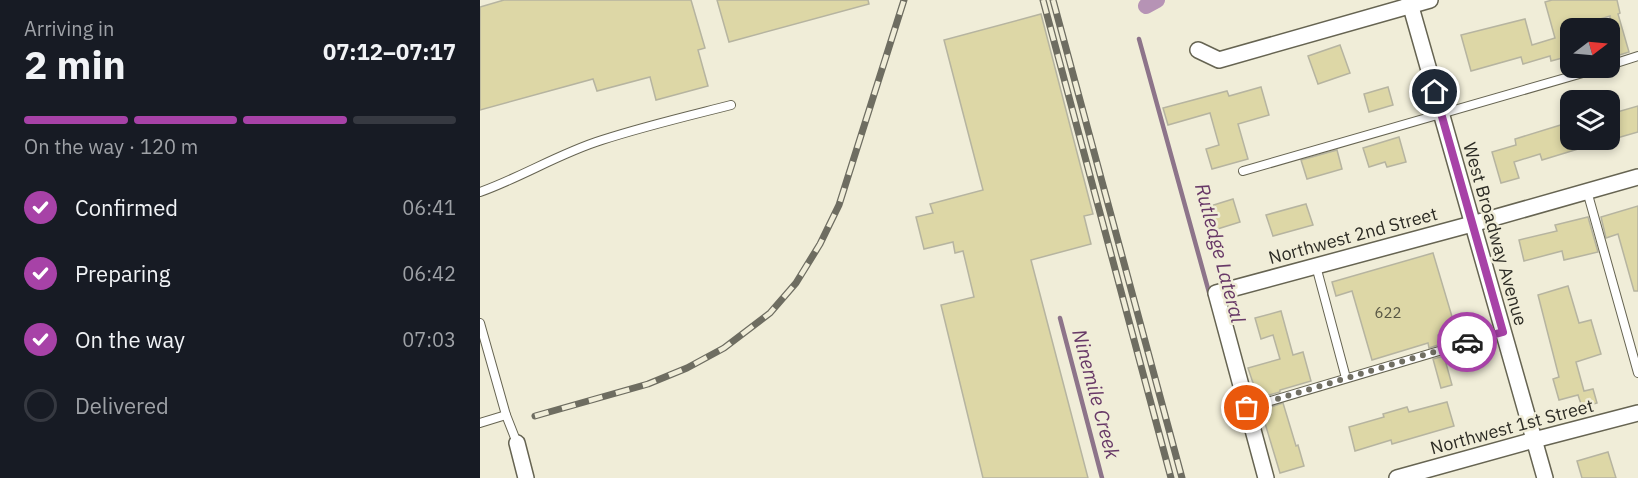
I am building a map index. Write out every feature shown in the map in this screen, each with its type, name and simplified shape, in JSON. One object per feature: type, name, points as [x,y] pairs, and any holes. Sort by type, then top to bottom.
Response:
[{"type":"street","points":[[1198,50],[1219,60],[1409,3],[1430,0]]},
{"type":"street","name":"West Broadway Avenue","points":[[1409,3],[1545,478]]},
{"type":"street","name":"Northwest 2nd Street","points":[[1247,408],[1216,293],[1638,177]]},
{"type":"street","points":[[1247,408],[1266,478]]},
{"type":"street","name":"Northwest 1st Street","points":[[1397,478],[1638,413]]},
{"type":"street","points":[[517,443],[526,478]]},
{"type":"lane","points":[[1620,62],[1638,56]]},
{"type":"lane","points":[[1242,171],[1565,78]]},
{"type":"lane","points":[[480,192],[602,140],[731,105]]},
{"type":"lane","points":[[1587,191],[1638,373]]},
{"type":"lane","points":[[1316,266],[1346,378]]},
{"type":"lane","points":[[480,322],[506,415],[517,443]]},
{"type":"lane","points":[[1247,408],[1503,332]]},
{"type":"lane","points":[[480,423],[506,415]]},
{"type":"building","points":[[504,0],[691,0],[705,48],[698,50],[708,86],[656,100],[650,77],[597,91],[593,79],[480,110],[480,7]]},
{"type":"building","points":[[717,0],[868,0],[869,4],[729,42]]},
{"type":"building","points":[[1552,0],[1617,0],[1619,18],[1610,18],[1610,16],[1560,18],[1560,59],[1551,61],[1550,56],[1523,64],[1521,57],[1471,71],[1461,35],[1525,19],[1532,45],[1555,38],[1545,2]]},
{"type":"building","points":[[1041,14],[1093,214],[1084,216],[1091,244],[1031,260],[1088,478],[983,478],[941,305],[974,297],[963,251],[955,253],[953,242],[924,249],[916,217],[933,213],[930,204],[983,190],[944,40]]},
{"type":"building","points":[[1620,21],[1629,52],[1620,55]]},
{"type":"building","points":[[1340,45],[1350,73],[1318,84],[1308,56]]},
{"type":"building","points":[[1261,87],[1269,115],[1238,124],[1248,159],[1212,169],[1206,149],[1219,145],[1210,113],[1168,125],[1163,108],[1227,91],[1229,96]]},
{"type":"building","points":[[1388,87],[1393,105],[1369,112],[1364,94]]},
{"type":"building","points":[[1638,106],[1638,132],[1620,137],[1620,111]]},
{"type":"building","points":[[1560,125],[1560,150],[1575,150],[1542,160],[1540,154],[1514,162],[1519,178],[1501,183],[1492,152],[1516,145],[1515,139]]},
{"type":"building","points":[[1399,137],[1406,162],[1387,167],[1385,162],[1369,167],[1363,148]]},
{"type":"building","points":[[1337,150],[1342,169],[1307,179],[1301,160]]},
{"type":"building","points":[[1233,199],[1240,222],[1211,231],[1204,208]]},
{"type":"building","points":[[1306,204],[1313,225],[1273,236],[1266,215]]},
{"type":"building","points":[[1638,206],[1638,291],[1634,291],[1618,234],[1606,238],[1601,217]]},
{"type":"building","points":[[1588,217],[1598,252],[1564,260],[1562,251],[1524,261],[1519,240],[1557,231],[1555,225]]},
{"type":"building","points":[[1433,253],[1456,330],[1438,335],[1441,344],[1429,348],[1428,343],[1372,360],[1352,291],[1336,296],[1332,282]]},
{"type":"building","points":[[1568,286],[1579,323],[1591,320],[1601,354],[1576,362],[1584,391],[1593,389],[1597,403],[1582,407],[1578,395],[1559,400],[1553,379],[1559,377],[1538,295]]},
{"type":"building","points":[[1281,311],[1293,355],[1303,352],[1311,381],[1258,398],[1248,368],[1280,359],[1273,335],[1261,339],[1255,318]]},
{"type":"building","points":[[1444,356],[1452,385],[1441,388],[1433,359]]},
{"type":"building","points":[[1447,402],[1454,426],[1392,444],[1391,440],[1355,451],[1349,427],[1384,417],[1383,414],[1407,407],[1409,412]]},
{"type":"building","points":[[1283,403],[1304,466],[1280,473],[1261,410]]},
{"type":"building","points":[[1608,452],[1616,478],[1582,478],[1577,461]]},
{"type":"waterway","name":"Rutledge Lateral","points":[[1146,6],[1157,0]]},
{"type":"waterway","name":"Rutledge Lateral","points":[[1139,39],[1210,296]]},
{"type":"waterway","name":"Ninemile Creek","points":[[1060,318],[1102,478]]},
{"type":"railway","points":[[535,416],[648,384],[687,368],[724,348],[770,313],[796,283],[820,244],[839,205],[904,0]]},
{"type":"railway","points":[[1043,0],[1171,478]]},
{"type":"railway","points":[[1053,0],[1182,478]]},
{"type":"way so far","points":[[1247,408],[1467,342]]},
{"type":"route","points":[[1435,92],[1503,332],[1467,342]]}]
